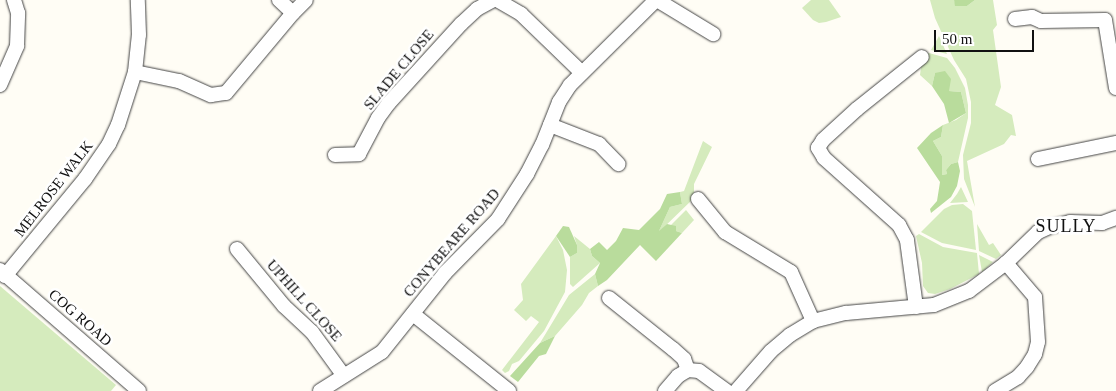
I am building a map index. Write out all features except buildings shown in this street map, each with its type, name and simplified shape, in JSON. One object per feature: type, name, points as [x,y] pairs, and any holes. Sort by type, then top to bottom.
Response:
[{"type":"street","points":[[0,85],[4,68],[17,46],[18,12],[14,0]]},
{"type":"street","name":"MELROSE WALK","points":[[3,273],[101,157],[125,108],[135,72],[139,36],[138,0]]},
{"type":"street","points":[[279,0],[293,13]]},
{"type":"street","points":[[135,72],[179,82],[211,95],[221,95],[230,90],[293,13],[306,0]]},
{"type":"street","name":"SLADE CLOSE","points":[[335,155],[359,154],[378,118],[389,103],[461,24],[477,9],[495,0],[521,14],[581,72]]},
{"type":"street","points":[[656,0],[713,34]]},
{"type":"street","name":"CONYBEARE ROAD","points":[[320,391],[382,352],[445,273],[498,219],[512,199],[542,145],[559,102],[581,72],[656,0]]},
{"type":"street","points":[[1015,19],[1032,17],[1042,21],[1105,20],[1116,88]]},
{"type":"street","points":[[916,307],[907,240],[899,225],[824,158],[818,148],[823,140],[857,109],[922,56]]},
{"type":"street","points":[[550,125],[599,144],[618,164]]},
{"type":"street","points":[[1038,158],[1116,142]]},
{"type":"street","points":[[698,199],[725,232],[791,272],[813,321]]},
{"type":"street","points":[[736,391],[771,351],[790,335],[813,321],[846,313],[934,305],[969,291],[1006,263],[1038,232],[1070,222],[1102,223],[1116,218]]},
{"type":"street","name":"UPHILL CLOSE","points":[[237,249],[284,306],[312,332],[344,376]]},
{"type":"street","points":[[995,391],[1018,377],[1035,354],[1038,342],[1035,297],[1006,263]]},
{"type":"street","name":"COG ROAD","points":[[3,273],[139,391]]},
{"type":"street","points":[[609,298],[684,359],[688,370]]},
{"type":"street","points":[[413,314],[510,391]]},
{"type":"street","points":[[665,391],[678,376],[688,370],[699,371],[728,391]]},
{"type":"green space","points":[[811,0],[829,0],[841,17],[819,23],[813,20],[802,8]]},
{"type":"green space","points":[[930,0],[954,0],[956,6],[967,6],[975,0],[993,0],[997,25],[993,30],[1001,87],[995,105],[1012,115],[1016,136],[1011,135],[1004,144],[967,161],[975,207],[964,179],[963,155],[971,123],[971,102],[966,79],[954,60],[935,18]]},
{"type":"green space","points":[[954,0],[975,0],[967,6],[955,6]]},
{"type":"green space","points":[[939,36],[947,54],[931,50]]},
{"type":"green space","points":[[929,53],[947,58],[955,68],[965,88],[968,105],[968,118],[958,162],[951,164],[946,170],[947,174],[942,175],[942,156],[933,141],[941,137],[943,125],[956,120],[966,113],[961,92],[949,91],[935,73],[932,86],[920,75],[924,55]]},
{"type":"green space","points":[[945,71],[951,79],[949,91],[961,92],[966,113],[949,123],[944,104],[932,86],[935,73]]},
{"type":"green space","points":[[943,125],[941,137],[933,141],[942,156],[942,175],[947,174],[946,170],[951,164],[958,162],[960,171],[957,186],[951,197],[931,213],[930,209],[937,201],[940,182],[917,148],[931,133]]},
{"type":"green space","points":[[703,141],[712,147],[694,184],[694,198],[658,233],[670,207],[682,204],[680,192],[684,191]]},
{"type":"green space","points":[[961,187],[968,202],[950,203],[957,194]]},
{"type":"green space","points":[[680,192],[682,204],[670,207],[659,231],[667,224],[676,226],[676,231],[682,233],[656,261],[640,245],[607,280],[598,286],[595,274],[600,263],[592,256],[590,249],[599,242],[607,250],[616,241],[623,228],[639,230],[660,209],[667,194]]},
{"type":"green space","points":[[963,204],[972,211],[976,250],[942,243],[921,232],[944,209],[952,205]]},
{"type":"green space","points":[[686,210],[694,220],[682,233],[676,231],[671,225]]},
{"type":"green space","points":[[977,224],[989,245],[993,243],[1001,255],[996,259],[979,251]]},
{"type":"green space","points":[[563,226],[569,227],[577,245],[577,253],[570,257],[556,236]]},
{"type":"green space","points":[[919,234],[943,247],[977,253],[979,274],[950,289],[935,294],[928,293],[923,286],[922,263],[916,236]]},
{"type":"green space","points":[[556,236],[563,250],[567,270],[565,292],[544,331],[519,361],[512,364],[509,371],[505,373],[502,370],[539,322],[531,316],[526,321],[514,310],[523,300],[521,284]]},
{"type":"green space","points":[[574,236],[590,249],[592,256],[600,263],[573,287],[570,284],[570,257],[577,253]]},
{"type":"green space","points":[[979,255],[993,262],[982,272]]},
{"type":"green space","points":[[595,274],[598,286],[589,293],[582,305],[555,336],[540,343],[569,295]]},
{"type":"green space","points":[[0,286],[116,385],[111,391],[0,391]]},
{"type":"green space","points":[[555,336],[546,354],[539,356],[518,382],[510,376],[540,343]]},
{"type":"district","name":"SULLY","points":[[1066,226]]}]
